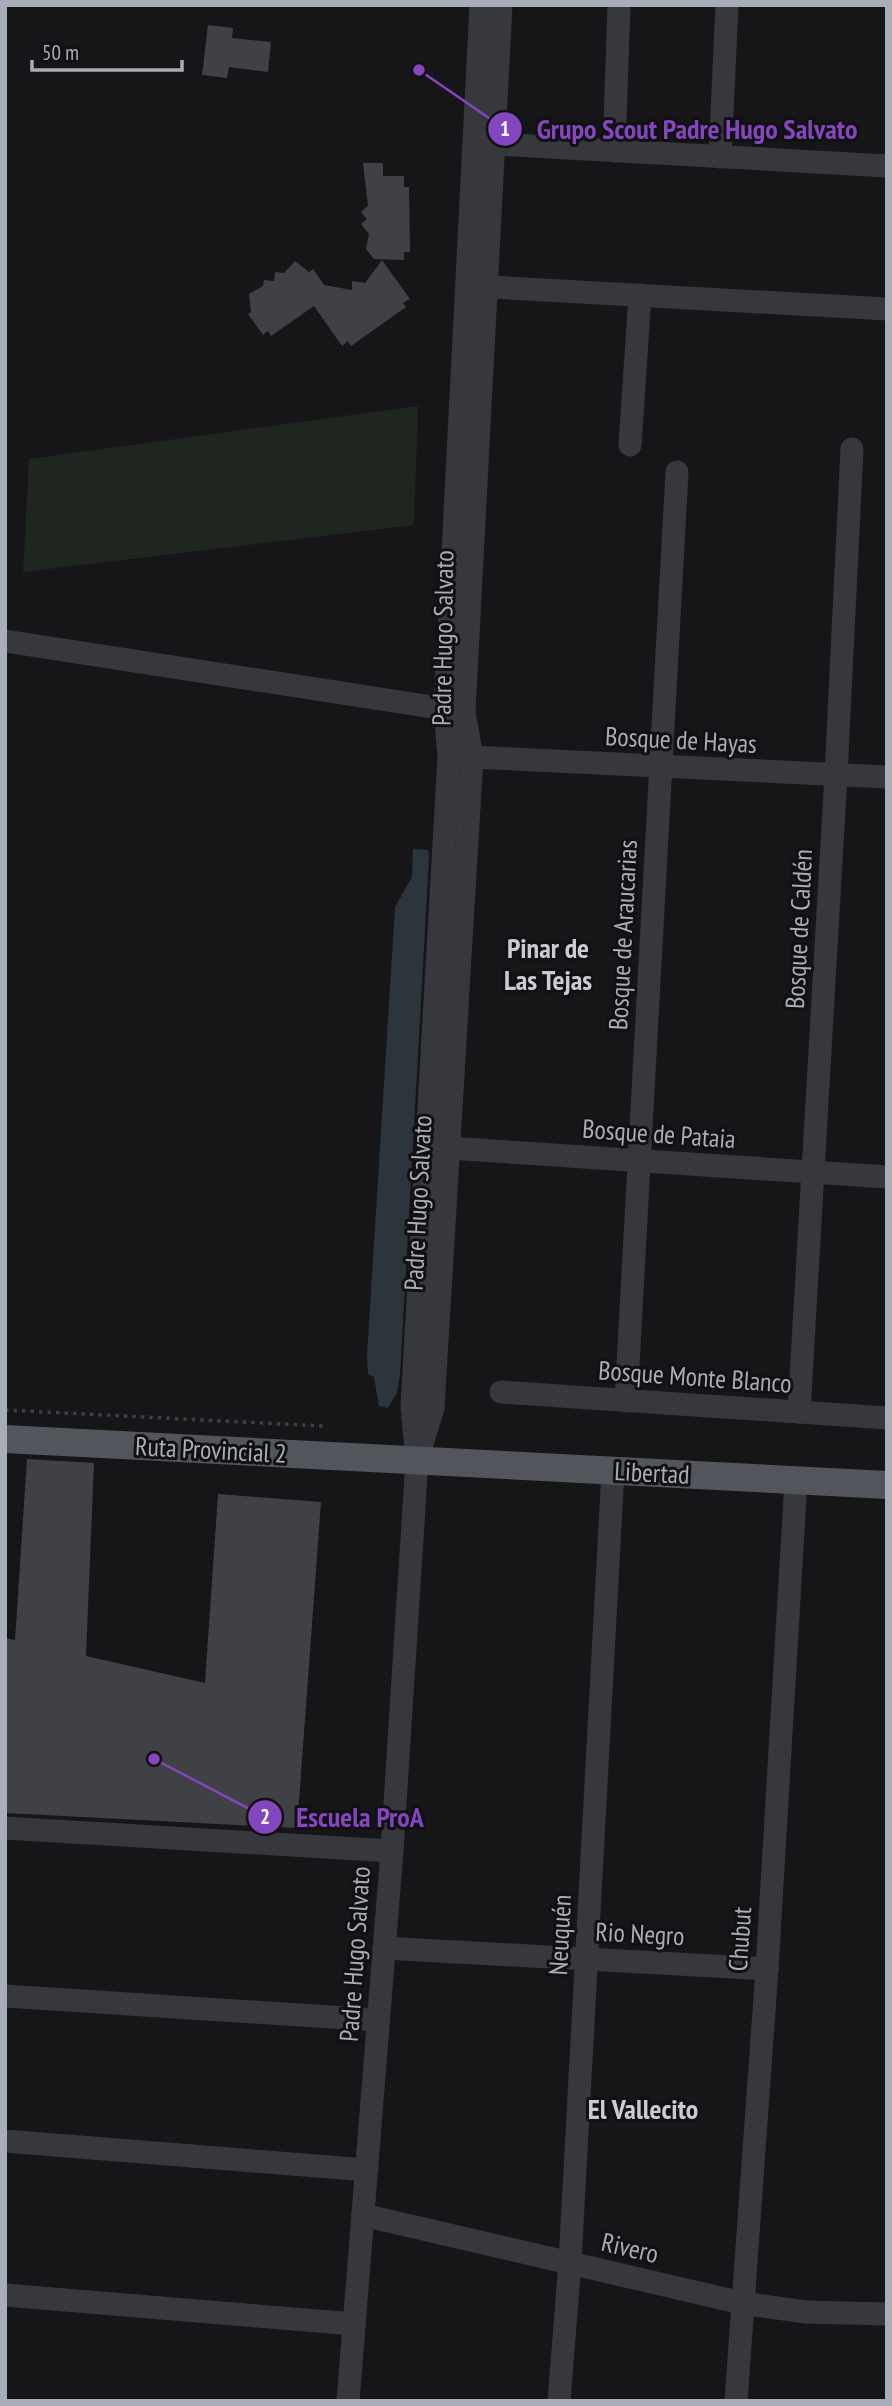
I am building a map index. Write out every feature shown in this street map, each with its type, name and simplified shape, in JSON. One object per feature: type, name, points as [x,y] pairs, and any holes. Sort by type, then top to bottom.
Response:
[{"type":"main road","name":"Ruta Provincial 2","points":[[5,1439],[417,1460]]},
{"type":"main road","name":"Libertad","points":[[417,1460],[887,1485]]},
{"type":"street","name":"Padre Hugo Salvato","points":[[481,5],[484,143]]},
{"type":"street","name":"Padre Hugo Salvato","points":[[417,1460],[433,1408],[449,757],[455,710],[484,143],[501,5]]},
{"type":"street","points":[[614,151],[619,5]]},
{"type":"street","points":[[720,157],[727,5]]},
{"type":"street","points":[[484,143],[887,166]]},
{"type":"street","points":[[476,286],[887,309]]},
{"type":"street","points":[[630,445],[640,295]]},
{"type":"street","name":"Bosque de Caldén","points":[[799,1412],[852,449]]},
{"type":"street","name":"Bosque de Araucarias","points":[[626,1401],[677,472]]},
{"type":"street","points":[[5,641],[455,710]]},
{"type":"street","name":"Padre Hugo Salvato","points":[[348,2401],[392,1851],[417,1460],[412,1406],[438,1148],[472,757],[455,710]]},
{"type":"street","name":"Bosque de Hayas","points":[[472,757],[887,777]]},
{"type":"street","name":"Bosque de Pataia","points":[[438,1148],[887,1177]]},
{"type":"street","name":"Bosque Monte Blanco","points":[[501,1392],[887,1418]]},
{"type":"street","name":"Neuquén","points":[[559,2401],[570,2262],[613,1471]]},
{"type":"street","name":"Chubut","points":[[736,2401],[767,1969],[796,1481]]},
{"type":"street","points":[[5,1828],[392,1851]]},
{"type":"street","name":"Rio Negro","points":[[384,1948],[767,1969]]},
{"type":"street","points":[[5,1996],[379,2020]]},
{"type":"street","points":[[5,2141],[367,2170]]},
{"type":"street","name":"Rivero","points":[[363,2215],[743,2303],[806,2312],[887,2314]]},
{"type":"street","points":[[5,2295],[354,2324]]},
{"type":"path","points":[[5,1410],[323,1426]]},
{"type":"shaded area","points":[[418,406],[414,525],[23,572],[29,459]]},
{"type":"shaded area","points":[[413,849],[428,850],[429,858],[400,1374],[397,1393],[388,1408],[379,1406],[374,1377],[368,1374],[367,1355],[395,907],[412,877]]},
{"type":"building","points":[[208,25],[233,28],[232,38],[271,42],[268,72],[229,67],[227,78],[202,75]]},
{"type":"building","points":[[363,163],[383,163],[383,176],[404,176],[404,187],[409,187],[410,252],[404,252],[404,260],[374,259],[366,249],[369,234],[361,224],[367,219],[361,212],[368,206]]},
{"type":"building","points":[[382,260],[410,299],[403,303],[406,307],[351,346],[348,341],[342,346],[314,306],[271,336],[268,331],[263,335],[248,314],[251,312],[249,294],[263,286],[264,280],[274,281],[275,272],[284,273],[295,261],[309,272],[313,269],[324,285],[352,290],[352,281],[365,283]]},
{"type":"building","points":[[27,1459],[94,1463],[86,1656],[205,1683],[218,1494],[321,1502],[297,1828],[5,1813],[5,1638],[15,1640]]},
{"type":"place","name":"Grupo Scout Padre Hugo Salvato","points":[[419,70]]},
{"type":"place","name":"Escuela ProA","points":[[154,1759]]},
{"type":"district","name":"Pinar de Las Tejas","points":[[548,964]]},
{"type":"district","name":"El Vallecito","points":[[643,2109]]}]
